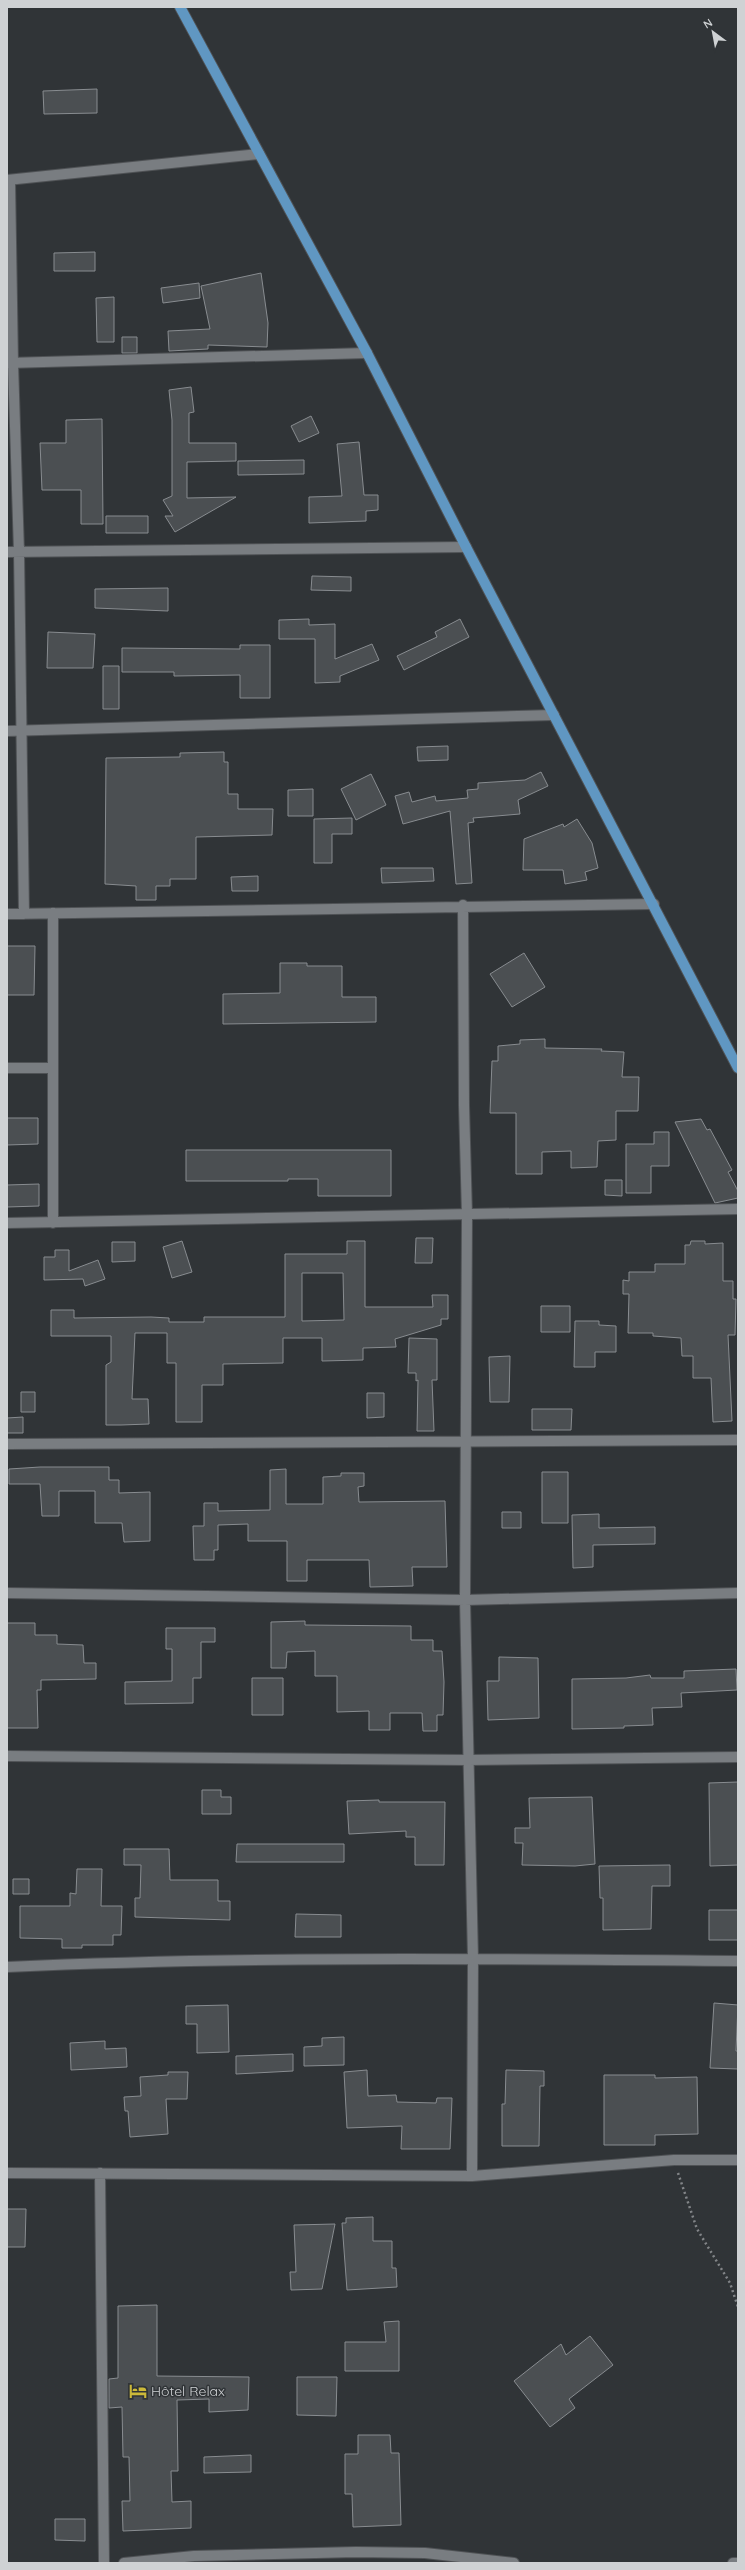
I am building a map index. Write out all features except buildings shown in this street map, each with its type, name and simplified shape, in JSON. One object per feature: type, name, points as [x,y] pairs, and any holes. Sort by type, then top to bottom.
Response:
[{"type":"main road","points":[[180,7],[367,353],[466,547],[654,904],[738,1068]]},
{"type":"street","points":[[24,914],[19,552],[10,363],[9,180],[259,154]]},
{"type":"street","points":[[10,363],[367,353]]},
{"type":"street","points":[[7,552],[466,547]]},
{"type":"street","points":[[7,731],[554,715]]},
{"type":"street","points":[[7,914],[463,905],[654,904]]},
{"type":"street","points":[[463,905],[467,1215],[464,1441],[465,1600],[473,1959],[472,2176]]},
{"type":"street","points":[[53,913],[53,1223]]},
{"type":"street","points":[[7,1068],[53,1068]]},
{"type":"street","points":[[7,1223],[738,1209]]},
{"type":"street","points":[[7,1444],[738,1440]]},
{"type":"street","points":[[7,1593],[465,1600],[738,1593]]},
{"type":"street","points":[[7,1756],[468,1760],[738,1758]]},
{"type":"street","points":[[7,1967],[134,1962],[473,1959],[738,1961]]},
{"type":"street","points":[[7,2173],[472,2176],[674,2160],[738,2160]]},
{"type":"street","points":[[100,2173],[104,2563]]},
{"type":"street","points":[[124,2563],[194,2556],[356,2552],[514,2563]]},
{"type":"street","points":[[733,2563],[738,2563]]},
{"type":"path","points":[[674,2160],[697,2229],[730,2283],[738,2306]]},
{"type":"place","name":"Hôtel Relax","points":[[138,2391]]}]
